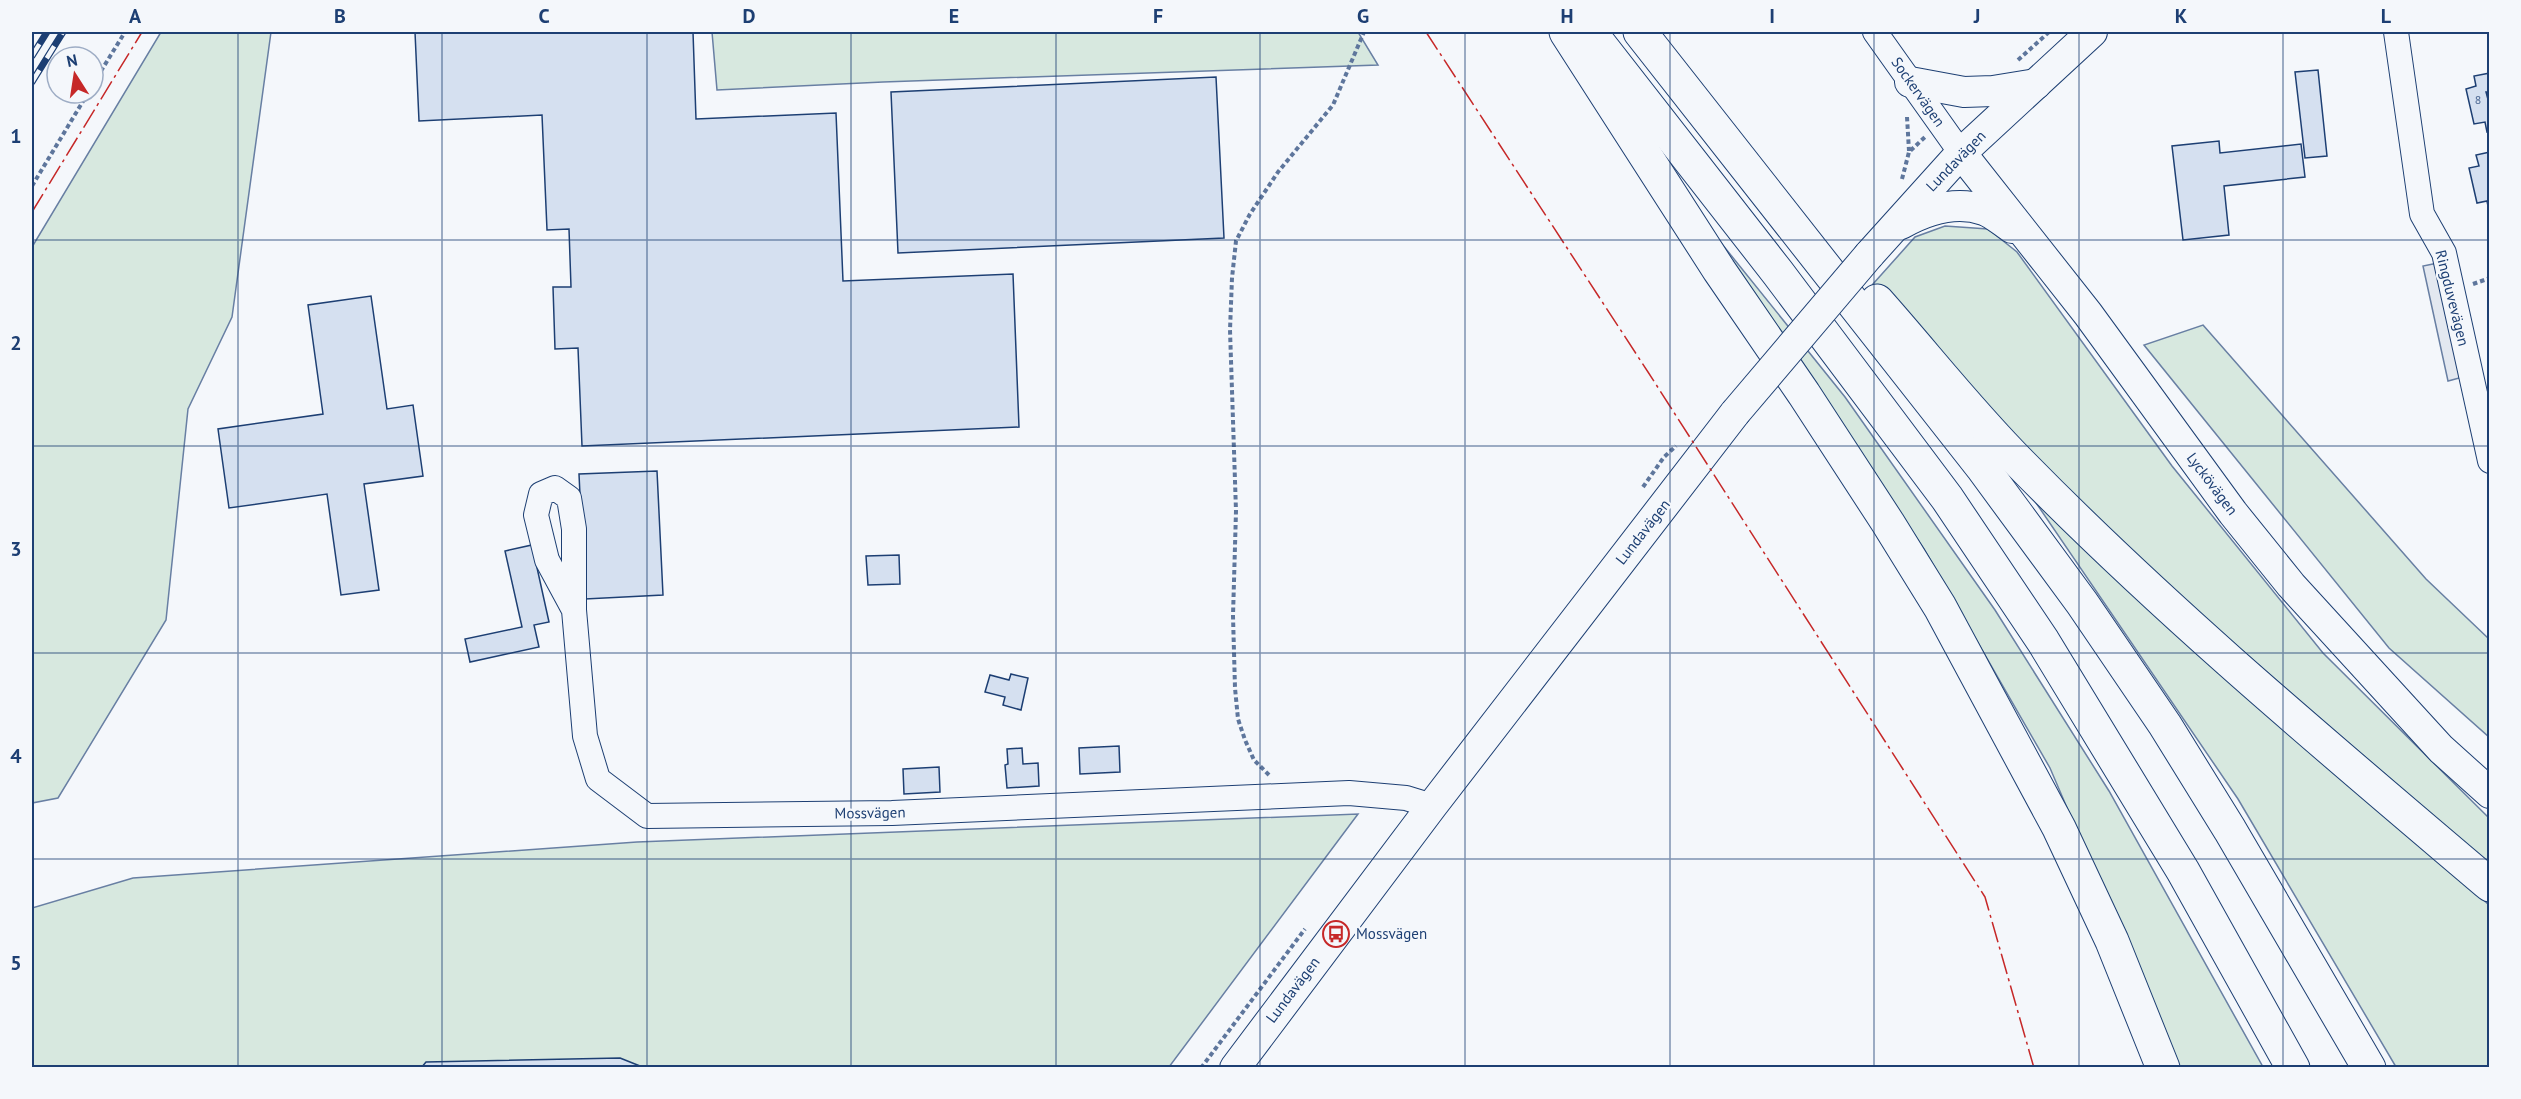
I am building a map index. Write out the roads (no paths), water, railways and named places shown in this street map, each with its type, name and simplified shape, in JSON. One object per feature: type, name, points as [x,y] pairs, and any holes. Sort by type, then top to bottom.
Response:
[{"type":"highway","points":[[1566,32],[1719,270],[1882,513],[1940,607],[2059,828],[2112,941],[2163,1068]]},
{"type":"highway","points":[[1590,32],[1778,273],[1947,498],[2043,641],[2177,861],[2293,1068]]},
{"type":"highway","points":[[1642,35],[2019,462],[2091,534],[2215,649],[2490,885]]},
{"type":"highway","points":[[1642,35],[1982,467],[2082,603],[2164,724],[2224,821],[2369,1068]]},
{"type":"main road","name":"Lundavägen","points":[[1234,1068],[1432,806],[1735,413],[1869,255],[1961,153],[2092,32]]},
{"type":"main road","points":[[1910,82],[1965,92],[1993,91],[2036,84]]},
{"type":"main road","name":"Lyckövägen","points":[[1961,153],[2088,314],[2233,513],[2291,585],[2441,749],[2490,793]]},
{"type":"main road","points":[[1891,230],[1920,213],[1934,209],[1972,207],[1986,210],[2014,229],[2042,256]]},
{"type":"street","name":"Sockervägen","points":[[1875,32],[1961,153]]},
{"type":"street","name":"Ringduvevägen","points":[[2397,32],[2422,214],[2444,253],[2490,461]]},
{"type":"street","name":"Mossvägen","points":[[574,610],[585,735],[598,779],[647,816],[892,813],[1373,794],[1406,798],[1432,806]]},
{"type":"railway","points":[[32,56],[47,32]]},
{"type":"railway","points":[[32,82],[63,32]]},
{"type":"place","name":"Mossvägen","points":[[1336,934]]}]
